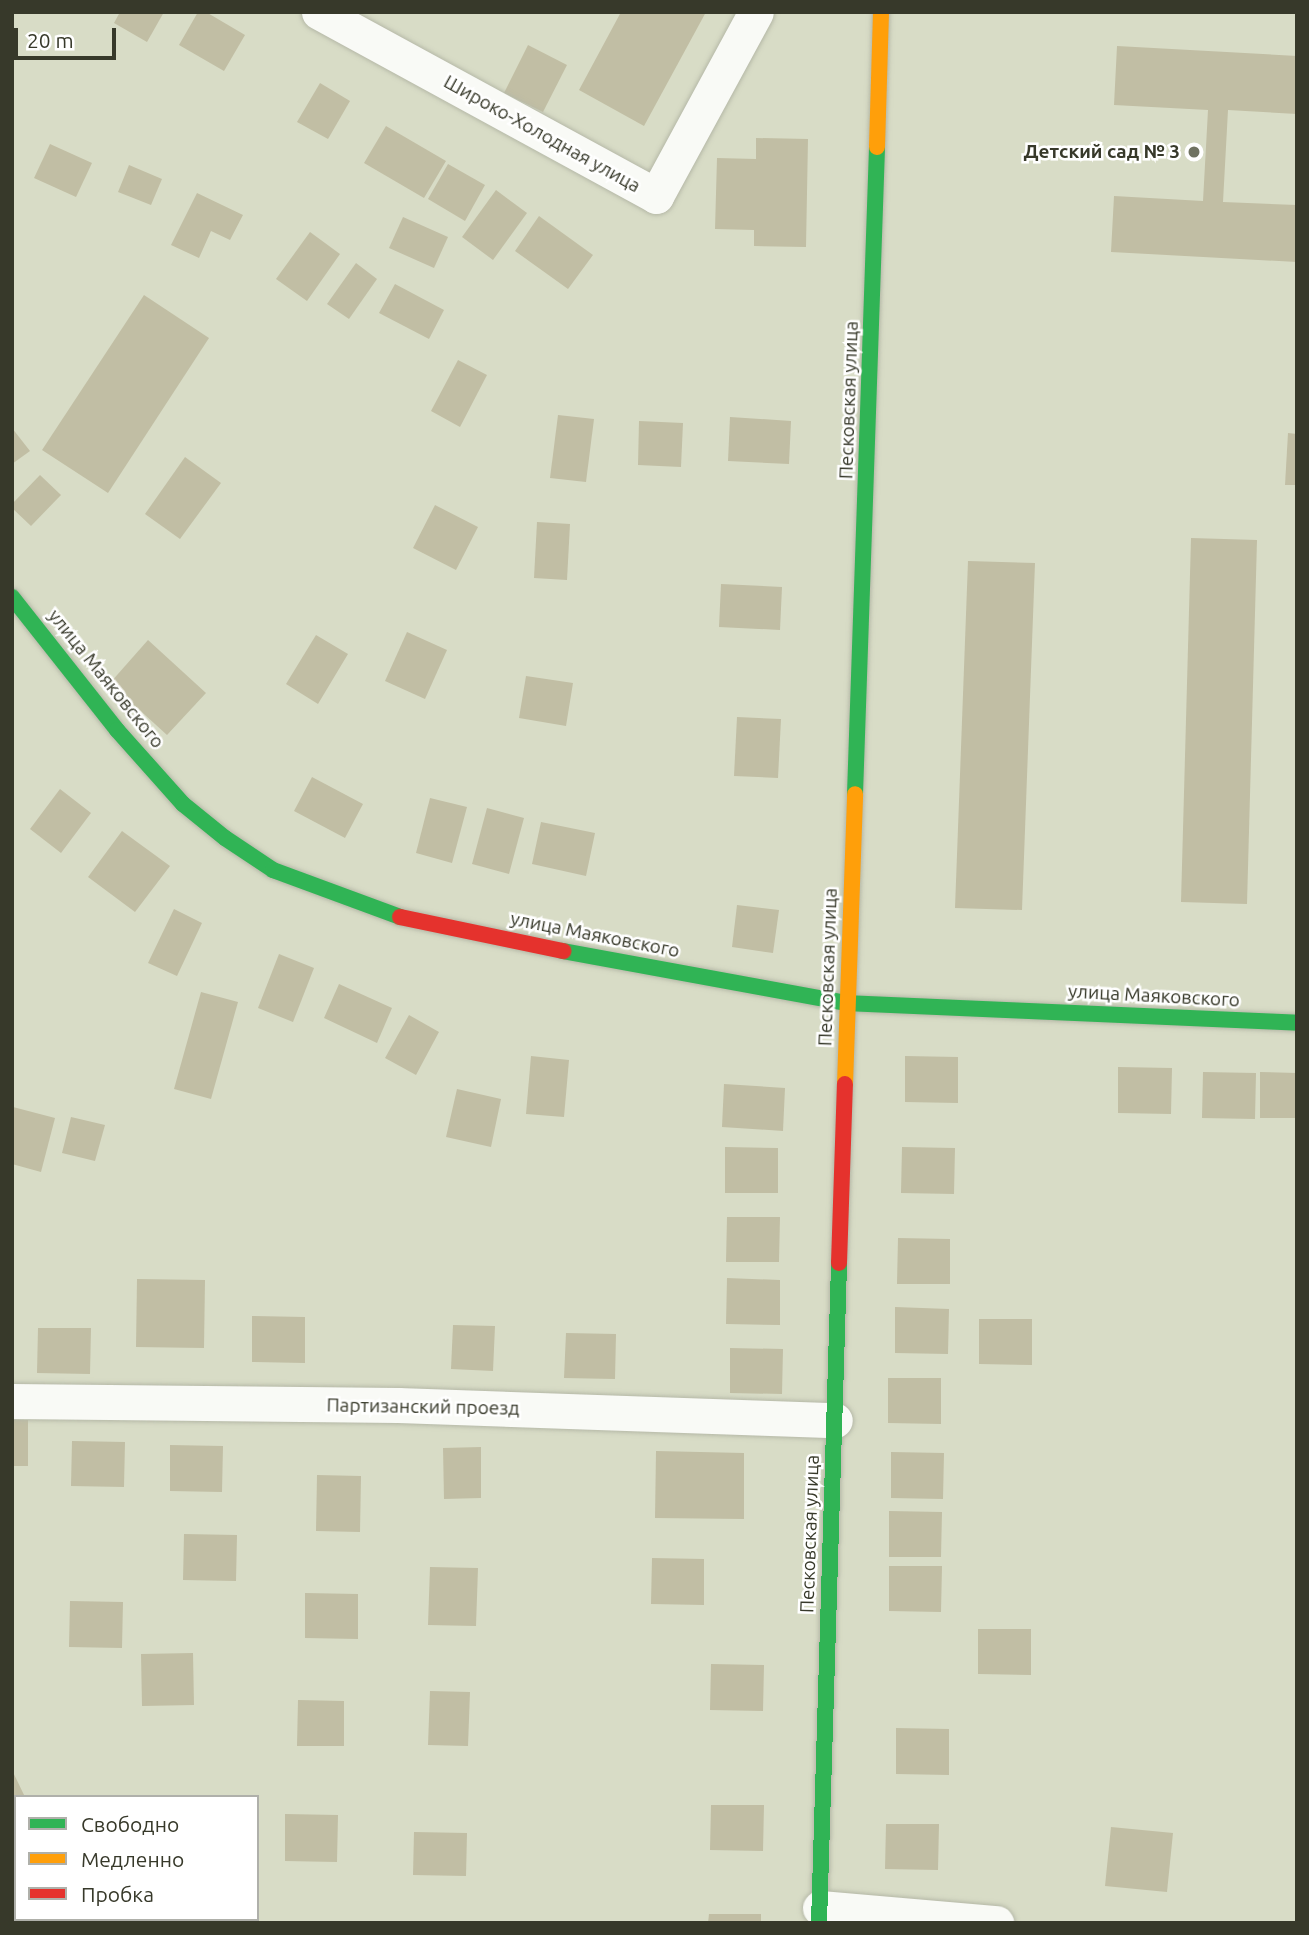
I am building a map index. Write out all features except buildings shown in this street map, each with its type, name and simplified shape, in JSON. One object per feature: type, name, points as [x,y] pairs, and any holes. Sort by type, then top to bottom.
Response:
[{"type":"street","name":"Широко-Холодная улица","points":[[319,12],[656,196],[756,12]]},
{"type":"street","name":"Песковская улица","points":[[819,1915],[881,12]]},
{"type":"street","name":"улица Маяковского","points":[[12,597],[117,730],[183,804],[225,838],[273,870],[384,913],[539,947],[847,1003],[1297,1023]]},
{"type":"street","name":"Партизанский проезд","points":[[12,1401],[398,1405],[835,1420]]},
{"type":"street","points":[[819,1915],[996,1923]]},
{"type":"traffic: fast","points":[[855,794],[877,147]]},
{"type":"traffic: fast","points":[[12,597],[117,730],[183,804],[225,838],[273,870],[400,917]]},
{"type":"traffic: fast","points":[[563,951],[847,1003],[1297,1023]]},
{"type":"traffic: fast","points":[[819,1923],[839,1263]]},
{"type":"traffic: slow","points":[[877,147],[881,12]]},
{"type":"traffic: slow","points":[[845,1084],[855,794]]},
{"type":"traffic: jam","points":[[400,917],[563,951]]},
{"type":"traffic: jam","points":[[839,1263],[845,1084]]},
{"type":"place","name":"Детский сад № 3","points":[[1194,152]]}]
